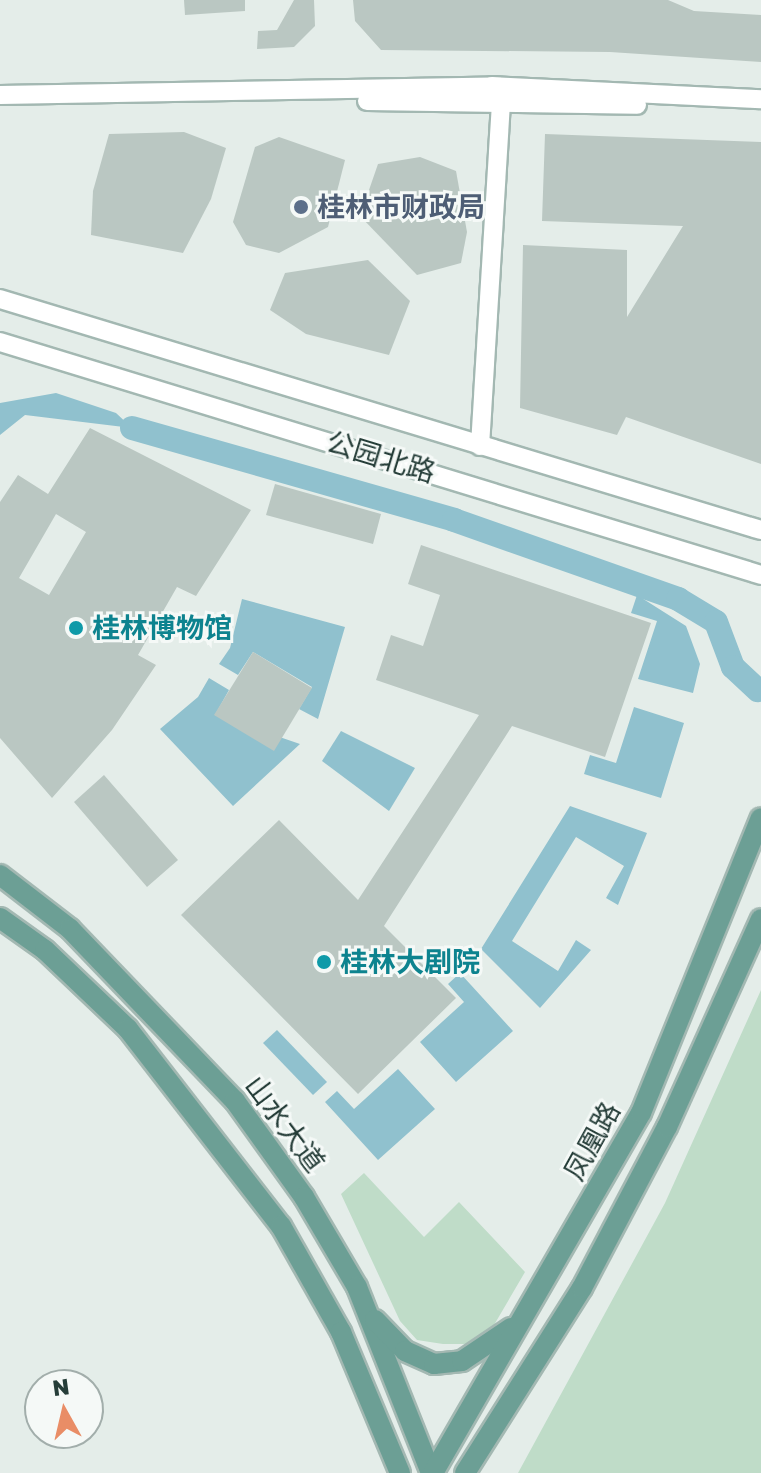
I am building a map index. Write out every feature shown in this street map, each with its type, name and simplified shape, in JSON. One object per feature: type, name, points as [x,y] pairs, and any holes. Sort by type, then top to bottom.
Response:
[{"type":"main road","name":"凤凰路","points":[[432,1473],[641,1113],[761,818]]},
{"type":"main road","name":"山水大道","points":[[0,875],[70,929],[235,1101],[304,1197],[366,1310],[432,1473]]},
{"type":"main road","points":[[0,918],[45,950],[128,1029],[217,1137],[281,1226],[341,1332],[400,1473]]},
{"type":"main road","points":[[465,1473],[582,1288],[667,1127],[761,919]]},
{"type":"main road","points":[[366,1310],[405,1351],[434,1364],[462,1361],[489,1348],[528,1311]]},
{"type":"main road","points":[[375,1413],[386,1473]]},
{"type":"main road","points":[[477,1473],[491,1435]]},
{"type":"street","points":[[476,445],[497,93]]},
{"type":"street","points":[[0,95],[497,93],[761,99]]},
{"type":"street","points":[[0,107],[497,93],[761,111]]},
{"type":"street","name":"公园北路","points":[[0,299],[761,530]]},
{"type":"street","name":"公园北路","points":[[0,342],[761,575]]},
{"type":"street","points":[[729,565],[761,584]]},
{"type":"green space","points":[[761,990],[761,1473],[518,1473],[665,1203]]},
{"type":"green space","points":[[364,1173],[424,1237],[459,1202],[525,1272],[494,1325],[466,1344],[443,1344],[417,1340],[400,1321],[341,1194]]},
{"type":"water","points":[[56,393],[116,413],[132,428],[25,415],[0,435],[0,403]]},
{"type":"water","points":[[637,595],[686,626],[700,664],[693,693],[638,679],[657,621],[631,613]]},
{"type":"water","points":[[242,599],[345,627],[318,719],[299,709],[312,687],[253,652],[238,675],[219,664],[230,648]]},
{"type":"water","points":[[209,678],[229,690],[215,715],[300,744],[233,806],[160,729],[198,697]]},
{"type":"water","points":[[634,707],[684,723],[661,798],[584,774],[590,755],[616,763]]},
{"type":"water","points":[[341,731],[415,768],[389,811],[322,761]]},
{"type":"water","points":[[570,806],[647,833],[618,905],[606,898],[624,866],[576,837],[512,941],[558,971],[576,940],[591,950],[540,1008],[481,949]]},
{"type":"water","points":[[460,973],[513,1031],[456,1082],[420,1042],[464,1002],[448,984]]},
{"type":"water","points":[[277,1030],[327,1082],[313,1095],[263,1043]]},
{"type":"water","points":[[398,1069],[435,1109],[378,1160],[325,1102],[337,1091],[354,1109]]},
{"type":"building","points":[[184,0],[245,0],[245,11],[185,15]]},
{"type":"building","points":[[294,0],[314,0],[315,26],[294,47],[257,49],[258,31],[277,30]]},
{"type":"building","points":[[353,0],[668,0],[694,11],[761,15],[761,62],[610,52],[381,50],[355,21]]},
{"type":"building","points":[[184,132],[226,148],[211,199],[183,253],[91,235],[93,191],[109,134]]},
{"type":"building","points":[[545,134],[761,142],[761,464],[626,417],[617,435],[520,408],[523,245],[627,250],[627,317],[683,226],[542,221]]},
{"type":"building","points":[[279,137],[345,160],[328,227],[279,253],[246,245],[233,222],[255,147]]},
{"type":"building","points":[[420,157],[456,171],[467,232],[461,263],[417,275],[360,216],[378,164]]},
{"type":"building","points":[[368,260],[410,301],[389,355],[306,334],[270,310],[285,273]]},
{"type":"building","name":"桂林博物馆","points":[[90,428],[251,510],[196,596],[177,587],[138,655],[156,665],[112,730],[52,798],[0,738],[0,502],[18,475],[48,494]],"holes":[[[56,514],[86,532],[49,595],[19,578]]]},
{"type":"building","points":[[275,484],[381,514],[373,544],[266,515]]},
{"type":"building","points":[[421,545],[651,623],[605,757],[512,726],[384,926],[456,998],[358,1094],[181,915],[279,820],[358,900],[479,715],[376,680],[391,635],[423,646],[440,595],[408,584]]},
{"type":"building","points":[[253,652],[312,688],[274,751],[214,715]]},
{"type":"building","points":[[104,775],[178,860],[147,887],[74,802]]},
{"type":"waterway","points":[[132,428],[454,520],[678,599],[716,622],[733,667],[758,690]]},
{"type":"place","name":"桂林市财政局","points":[[301,207]]},
{"type":"place","name":"桂林博物馆","points":[[76,628]]},
{"type":"place","name":"桂林大剧院","points":[[324,962]]}]
